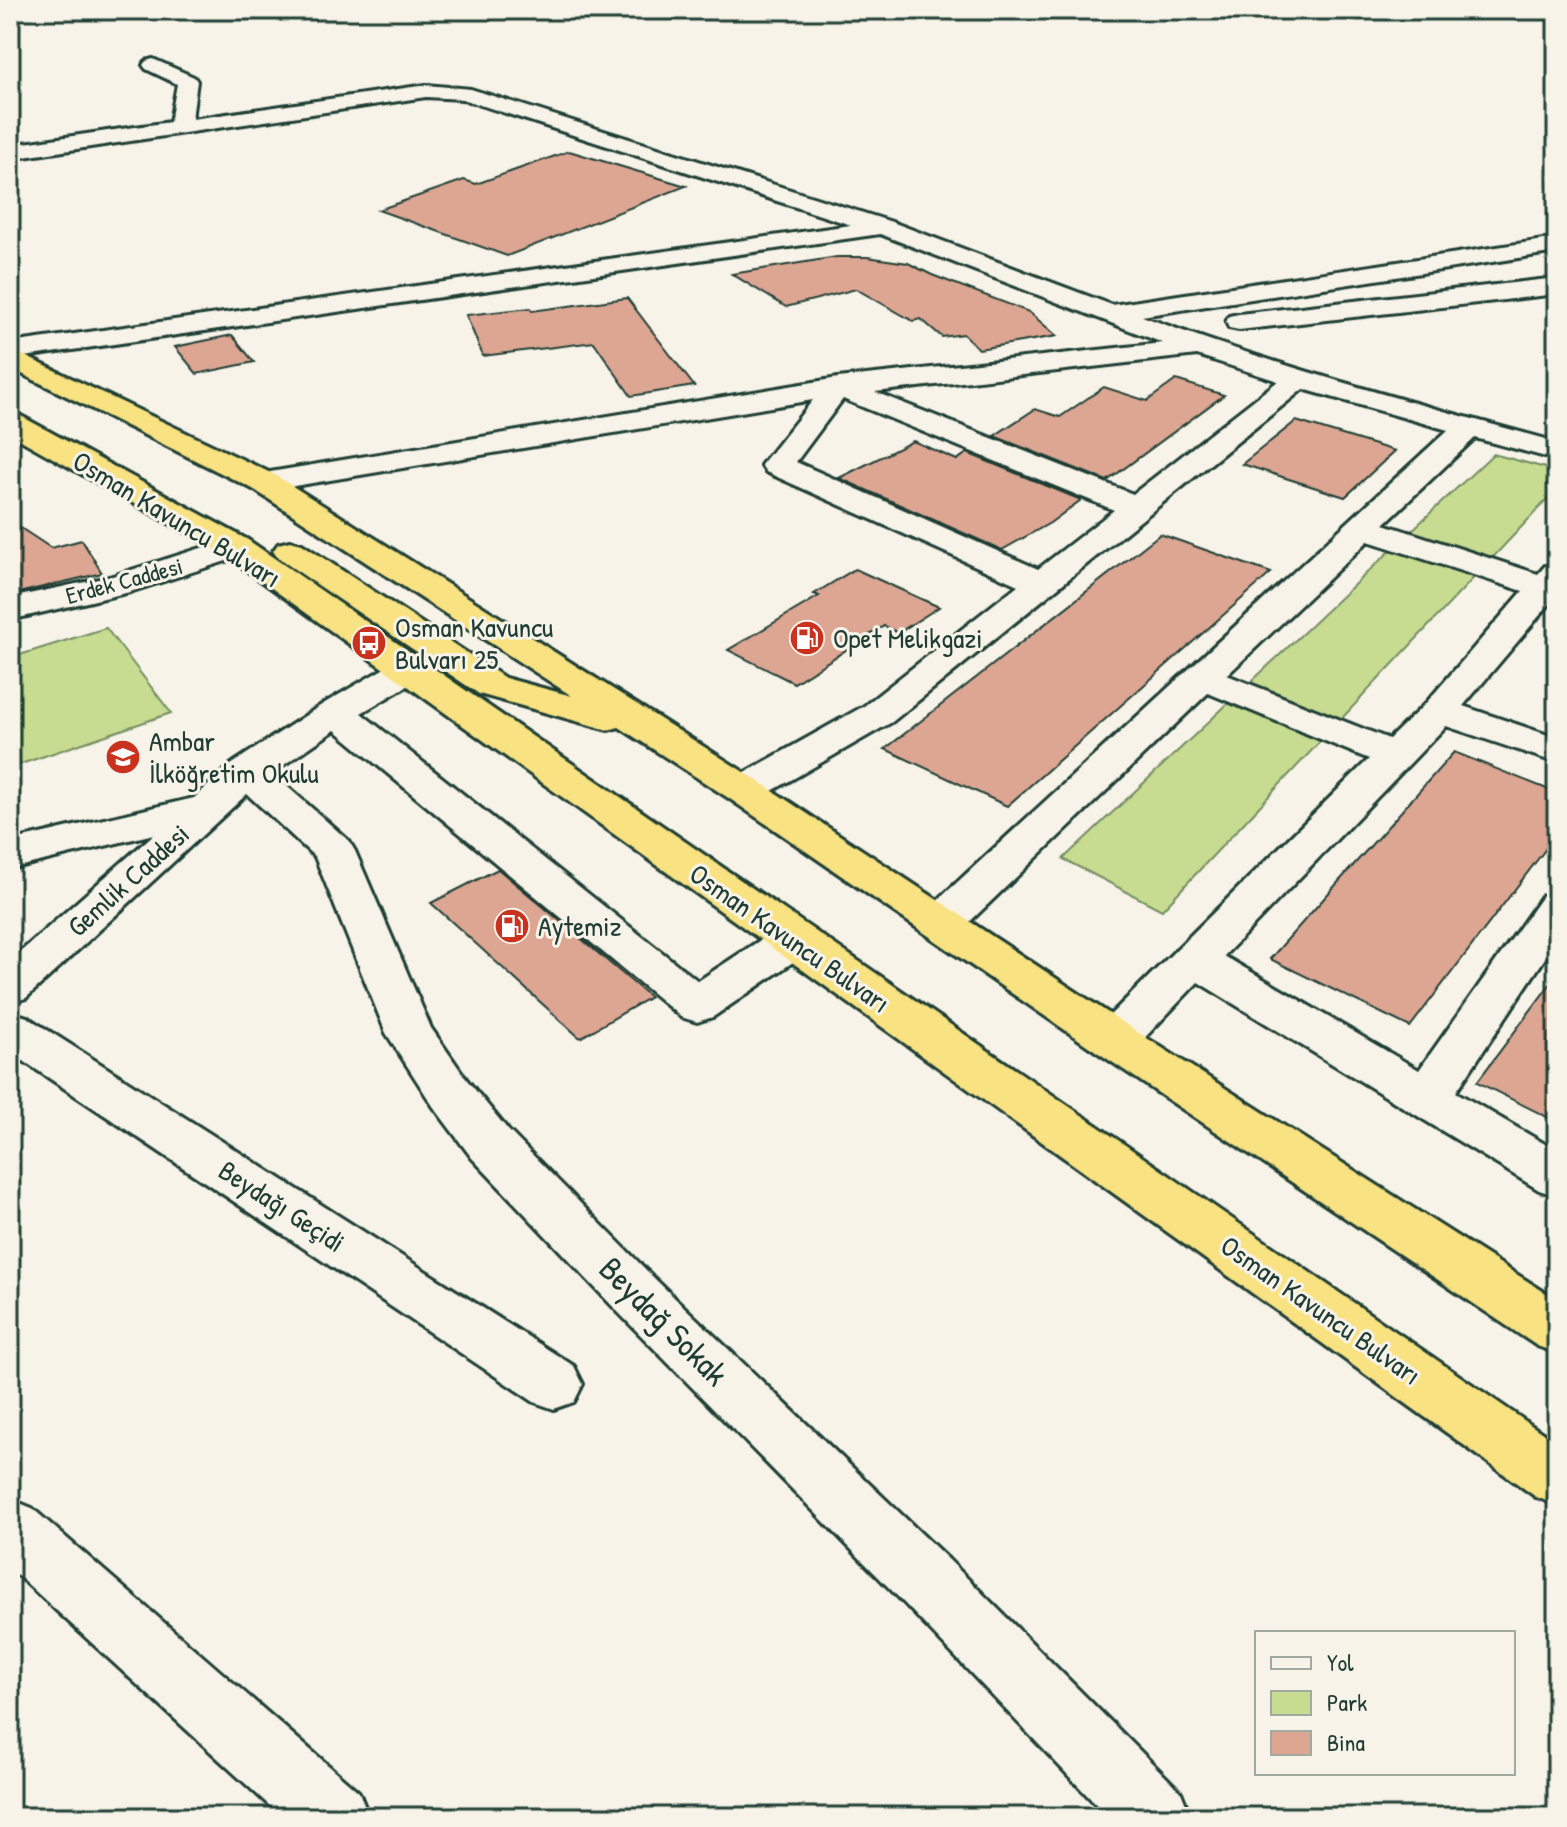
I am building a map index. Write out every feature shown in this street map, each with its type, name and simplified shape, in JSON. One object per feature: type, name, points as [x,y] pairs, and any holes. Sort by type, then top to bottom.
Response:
[{"type":"highway","points":[[10,354],[264,482],[744,790],[1114,1040],[1557,1329]]},
{"type":"highway","name":"Osman Kavuncu Bulvarı","points":[[10,422],[236,547],[1557,1477]]},
{"type":"highway","points":[[236,547],[262,542],[278,544],[492,686],[652,731]]},
{"type":"street","points":[[153,65],[187,81],[180,126]]},
{"type":"street","points":[[10,152],[426,91],[456,92],[883,227],[1199,347],[1557,451]]},
{"type":"street","points":[[10,354],[883,227]]},
{"type":"street","points":[[1109,313],[1557,245]]},
{"type":"street","points":[[1157,331],[1557,286]]},
{"type":"street","points":[[264,482],[838,387],[1199,347]]},
{"type":"street","points":[[744,790],[878,714],[1299,378]]},
{"type":"street","points":[[838,387],[1136,507]]},
{"type":"street","points":[[838,387],[777,465],[1041,583]]},
{"type":"street","points":[[942,922],[1469,427]]},
{"type":"street","points":[[1114,1040],[1439,711],[1551,580],[1362,528]]},
{"type":"street","name":"Erdek Caddesi","points":[[10,609],[118,585],[236,547]]},
{"type":"street","name":"Gemlik Caddesi","points":[[10,987],[247,772],[336,712],[408,670]]},
{"type":"street","points":[[1203,678],[1395,756]]},
{"type":"street","points":[[1439,711],[1557,751]]},
{"type":"street","points":[[336,712],[697,1005],[793,940]]},
{"type":"street","name":"Beydağ Sokak","points":[[247,772],[334,851],[410,1033],[450,1093],[490,1144],[637,1296],[927,1582],[1156,1817]]},
{"type":"street","points":[[10,855],[208,807]]},
{"type":"street","points":[[1427,1097],[1557,906]]},
{"type":"street","points":[[1194,959],[1557,1176]]},
{"type":"street","name":"Beydağı Geçidi","points":[[10,1029],[554,1384]]},
{"type":"street","points":[[10,1528],[334,1817]]},
{"type":"green space","points":[[1493,454],[1557,471],[1557,489],[1162,910],[1063,859]]},
{"type":"green space","points":[[106,628],[171,713],[18,765],[10,752],[10,658]]},
{"type":"building","points":[[569,151],[686,186],[507,256],[378,210],[464,180],[476,184]]},
{"type":"building","points":[[837,257],[867,257],[908,263],[1029,312],[1057,336],[979,349],[963,334],[942,337],[921,319],[913,321],[856,289],[786,307],[732,274]]},
{"type":"building","points":[[627,298],[694,386],[631,396],[594,342],[483,356],[466,315],[530,308],[532,311]]},
{"type":"building","points":[[232,335],[254,362],[197,374],[175,347]]},
{"type":"building","points":[[1176,380],[1224,395],[1107,481],[994,436],[1035,409],[1060,417],[1104,387],[1147,401]]},
{"type":"building","points":[[1296,421],[1395,451],[1345,497],[1242,464]]},
{"type":"building","points":[[913,441],[957,460],[967,453],[1081,500],[1050,523],[1002,550],[839,478]]},
{"type":"building","points":[[10,521],[51,548],[82,540],[102,573],[10,595]]},
{"type":"building","points":[[1160,534],[1271,573],[1007,806],[885,749]]},
{"type":"building","points":[[855,569],[939,607],[898,633],[884,626],[794,683],[728,650],[819,596],[814,594]]},
{"type":"building","points":[[1454,752],[1557,793],[1557,834],[1410,1027],[1270,959]]},
{"type":"building","points":[[498,869],[650,997],[580,1038],[431,903]]},
{"type":"building","points":[[1557,975],[1557,1122],[1477,1082]]},
{"type":"place","name":"Opet Melikgazi","points":[[807,638]]},
{"type":"place","name":"Osman Kavuncu Bulvarı 25","points":[[369,643]]},
{"type":"place","name":"Ambar İlköğretim Okulu","points":[[123,757]]},
{"type":"place","name":"Aytemiz","points":[[512,926]]}]
